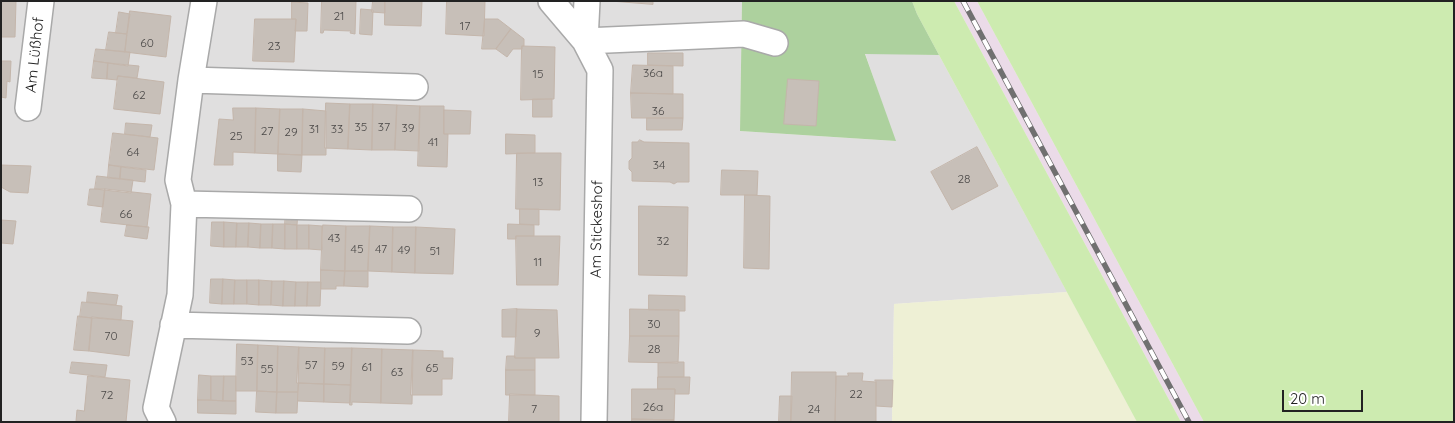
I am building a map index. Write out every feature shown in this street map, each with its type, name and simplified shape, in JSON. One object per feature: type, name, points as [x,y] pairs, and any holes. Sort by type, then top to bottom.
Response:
[{"type":"street","name":"Am Lüßhof","points":[[28,108],[40,1]]},
{"type":"street","points":[[163,422],[156,408],[180,295],[184,204],[178,180],[191,80],[204,1]]},
{"type":"street","name":"Am Stickeshof","points":[[551,1],[585,41],[600,70],[594,422]]},
{"type":"street","points":[[587,1],[585,41],[744,34],[775,42]]},
{"type":"street","points":[[191,80],[415,87]]},
{"type":"street","points":[[184,204],[409,209]]},
{"type":"street","points":[[173,324],[408,331]]},
{"type":"shaded area","points":[[1,1],[742,1],[740,131],[895,141],[865,53],[939,55],[1067,292],[894,304],[892,422],[1,422]]},
{"type":"shaded area","points":[[954,1],[977,1],[1204,422],[1181,422]]},
{"type":"green space","points":[[742,1],[912,1],[939,55],[865,54],[896,141],[740,131]]},
{"type":"green space","points":[[912,1],[954,1],[1181,422],[1137,422],[917,14]]},
{"type":"green space","points":[[977,1],[1454,1],[1454,422],[1204,422]]},
{"type":"green space","points":[[1067,292],[1137,422],[892,422],[894,304]]},
{"type":"building","points":[[1,1],[16,1],[15,37],[1,37]]},
{"type":"building","points":[[322,1],[356,1],[355,34],[350,33],[351,31],[324,30],[321,33]]},
{"type":"building","points":[[373,1],[385,1],[385,13],[372,12]]},
{"type":"building","points":[[385,1],[422,1],[421,26],[385,25]]},
{"type":"building","points":[[447,1],[485,1],[484,36],[446,34]]},
{"type":"building","points":[[611,1],[653,1],[653,4]]},
{"type":"building","points":[[292,2],[308,3],[307,31],[295,31],[296,19],[292,19]]},
{"type":"building","points":[[361,9],[373,10],[372,35],[360,34]]},
{"type":"building","points":[[130,11],[171,16],[166,57],[125,52]]},
{"type":"building","points":[[119,12],[130,14],[127,34],[116,33]]},
{"type":"building","points":[[255,19],[296,19],[294,62],[253,61]]},
{"type":"building","points":[[485,19],[498,19],[511,29],[496,49],[482,49]]},
{"type":"building","points":[[511,29],[524,39],[524,46],[522,46],[522,49],[513,49],[507,57],[496,49]]},
{"type":"building","points":[[109,32],[127,34],[125,52],[106,50]]},
{"type":"building","points":[[522,46],[555,47],[554,99],[521,100]]},
{"type":"building","points":[[96,49],[130,52],[128,66],[94,61]]},
{"type":"building","points":[[648,53],[683,53],[683,66],[648,65]]},
{"type":"building","points":[[1,61],[11,61],[10,82],[7,81],[6,98],[1,97]]},
{"type":"building","points":[[94,61],[108,63],[107,79],[92,78]]},
{"type":"building","points":[[108,63],[139,66],[137,78],[118,76],[117,80],[107,79]]},
{"type":"building","points":[[633,65],[673,66],[673,94],[631,93]]},
{"type":"building","points":[[118,76],[164,82],[160,114],[114,109]]},
{"type":"building","points":[[788,79],[819,81],[816,126],[784,124]]},
{"type":"building","points":[[631,93],[683,94],[683,118],[632,118]]},
{"type":"building","points":[[533,99],[552,99],[552,117],[533,117]]},
{"type":"building","points":[[326,103],[350,104],[348,149],[325,148]]},
{"type":"building","points":[[350,104],[373,104],[372,150],[348,149]]},
{"type":"building","points":[[373,104],[397,105],[395,150],[372,150]]},
{"type":"building","points":[[397,105],[420,106],[419,151],[395,150]]},
{"type":"building","points":[[420,106],[444,106],[444,134],[448,134],[447,167],[418,166]]},
{"type":"building","points":[[233,108],[256,108],[255,153],[233,152],[233,165],[214,165],[219,119],[233,120]]},
{"type":"building","points":[[256,108],[280,109],[278,154],[255,153]]},
{"type":"building","points":[[280,109],[303,109],[302,155],[278,154]]},
{"type":"building","points":[[303,109],[326,111],[326,155],[302,155]]},
{"type":"building","points":[[444,110],[471,111],[470,134],[444,134]]},
{"type":"building","points":[[647,118],[683,118],[682,130],[647,130]]},
{"type":"building","points":[[126,123],[152,125],[150,137],[125,134]]},
{"type":"building","points":[[113,133],[158,138],[154,170],[109,165]]},
{"type":"building","points":[[506,134],[535,135],[535,153],[506,154]]},
{"type":"building","points":[[640,140],[644,142],[689,143],[689,182],[677,182],[674,184],[670,182],[632,181],[629,161],[632,158],[632,142]]},
{"type":"building","points":[[977,147],[998,186],[952,210],[931,172]]},
{"type":"building","points":[[517,153],[561,153],[560,210],[516,209]]},
{"type":"building","points":[[278,154],[302,155],[301,172],[278,171]]},
{"type":"building","points":[[1,165],[31,166],[28,193],[10,192],[1,187]]},
{"type":"building","points":[[109,165],[121,167],[120,179],[108,178]]},
{"type":"building","points":[[121,167],[146,170],[145,182],[120,179]]},
{"type":"building","points":[[722,170],[758,171],[757,195],[721,195]]},
{"type":"building","points":[[97,176],[133,180],[131,193],[95,189]]},
{"type":"building","points":[[90,189],[105,189],[103,207],[88,205]]},
{"type":"building","points":[[105,189],[151,194],[147,227],[101,222]]},
{"type":"building","points":[[745,195],[770,196],[769,269],[744,268]]},
{"type":"building","points":[[639,206],[688,207],[687,276],[639,275]]},
{"type":"building","points":[[520,209],[539,209],[539,225],[520,224]]},
{"type":"building","points":[[286,212],[298,212],[297,225],[285,224]]},
{"type":"building","points":[[1,220],[16,221],[13,244],[1,243]]},
{"type":"building","points":[[212,222],[224,222],[224,247],[211,246]]},
{"type":"building","points":[[224,222],[237,223],[236,247],[224,247]]},
{"type":"building","points":[[237,223],[249,223],[248,247],[236,247]]},
{"type":"building","points":[[249,223],[261,224],[260,248],[248,247]]},
{"type":"building","points":[[261,224],[273,224],[272,248],[260,248]]},
{"type":"building","points":[[273,224],[285,224],[285,249],[272,248]]},
{"type":"building","points":[[285,224],[297,225],[297,249],[285,249]]},
{"type":"building","points":[[508,224],[534,225],[534,236],[516,236],[516,239],[508,239]]},
{"type":"building","points":[[127,225],[149,227],[147,239],[125,236]]},
{"type":"building","points":[[297,225],[309,225],[309,249],[297,249]]},
{"type":"building","points":[[309,225],[322,226],[322,250],[309,249]]},
{"type":"building","points":[[323,225],[346,226],[345,271],[321,270]]},
{"type":"building","points":[[346,226],[370,226],[368,271],[345,271]]},
{"type":"building","points":[[370,226],[393,227],[392,272],[368,271]]},
{"type":"building","points":[[393,227],[416,227],[415,273],[392,272]]},
{"type":"building","points":[[416,227],[455,229],[453,274],[415,273]]},
{"type":"building","points":[[516,236],[560,236],[558,285],[517,285]]},
{"type":"building","points":[[321,270],[345,271],[344,286],[336,286],[336,289],[321,289]]},
{"type":"building","points":[[345,271],[368,271],[368,287],[344,286]]},
{"type":"building","points":[[211,279],[223,279],[222,304],[210,303]]},
{"type":"building","points":[[223,279],[235,280],[234,304],[222,304]]},
{"type":"building","points":[[235,280],[247,280],[247,304],[234,304]]},
{"type":"building","points":[[247,280],[259,280],[259,305],[247,304]]},
{"type":"building","points":[[259,280],[272,281],[271,305],[259,305]]},
{"type":"building","points":[[272,281],[284,281],[283,306],[271,305]]},
{"type":"building","points":[[284,281],[296,282],[295,306],[283,306]]},
{"type":"building","points":[[296,282],[308,282],[307,306],[295,306]]},
{"type":"building","points":[[308,282],[321,282],[320,306],[307,306]]},
{"type":"building","points":[[88,292],[118,295],[116,305],[87,302]]},
{"type":"building","points":[[649,295],[685,296],[685,311],[649,310]]},
{"type":"building","points":[[82,302],[122,306],[121,320],[80,317]]},
{"type":"building","points":[[517,309],[557,310],[559,358],[515,358]]},
{"type":"building","points":[[517,309],[516,337],[502,337],[502,310]]},
{"type":"building","points":[[630,309],[679,310],[679,336],[630,336]]},
{"type":"building","points":[[78,316],[92,318],[89,351],[74,350]]},
{"type":"building","points":[[92,317],[133,321],[129,356],[89,351]]},
{"type":"building","points":[[630,336],[679,336],[678,363],[629,362]]},
{"type":"building","points":[[237,344],[258,345],[257,391],[236,391]]},
{"type":"building","points":[[258,345],[278,346],[277,392],[257,391]]},
{"type":"building","points":[[278,346],[299,347],[298,392],[277,392]]},
{"type":"building","points":[[299,347],[325,348],[324,384],[297,383]]},
{"type":"building","points":[[325,348],[352,348],[351,385],[324,384]]},
{"type":"building","points":[[352,348],[382,349],[381,403],[352,402],[352,405],[350,405]]},
{"type":"building","points":[[382,349],[413,350],[412,404],[381,403]]},
{"type":"building","points":[[413,350],[443,351],[443,358],[453,358],[452,379],[442,379],[442,395],[411,395]]},
{"type":"building","points":[[507,356],[535,358],[535,370],[506,370]]},
{"type":"building","points":[[72,362],[107,365],[105,377],[70,373]]},
{"type":"building","points":[[684,362],[684,377],[658,377],[658,363]]},
{"type":"building","points":[[506,370],[535,370],[535,395],[506,395]]},
{"type":"building","points":[[792,372],[836,372],[835,422],[791,422]]},
{"type":"building","points":[[848,373],[863,373],[862,381],[876,382],[876,422],[835,422],[836,376],[848,376]]},
{"type":"building","points":[[199,375],[211,376],[211,400],[198,400]]},
{"type":"building","points":[[88,376],[130,380],[126,422],[76,421],[77,410],[84,411]]},
{"type":"building","points":[[211,376],[224,376],[223,401],[211,400]]},
{"type":"building","points":[[224,376],[236,376],[236,401],[223,401]]},
{"type":"building","points":[[658,377],[690,377],[689,394],[675,394],[675,389],[658,389]]},
{"type":"building","points":[[875,380],[893,380],[892,407],[876,406]]},
{"type":"building","points":[[299,383],[324,384],[324,402],[298,401]]},
{"type":"building","points":[[324,384],[351,385],[350,403],[324,402]]},
{"type":"building","points":[[632,389],[675,389],[674,420],[632,419]]},
{"type":"building","points":[[257,391],[277,392],[276,413],[256,412]]},
{"type":"building","points":[[277,392],[298,392],[297,413],[276,413]]},
{"type":"building","points":[[510,394],[559,396],[559,422],[509,422]]},
{"type":"building","points":[[780,396],[792,396],[791,422],[779,422]]},
{"type":"building","points":[[198,400],[236,401],[236,414],[198,413]]},
{"type":"building","points":[[632,419],[674,420],[674,422],[632,422]]},
{"type":"railway","points":[[963,1],[1189,422]]}]
